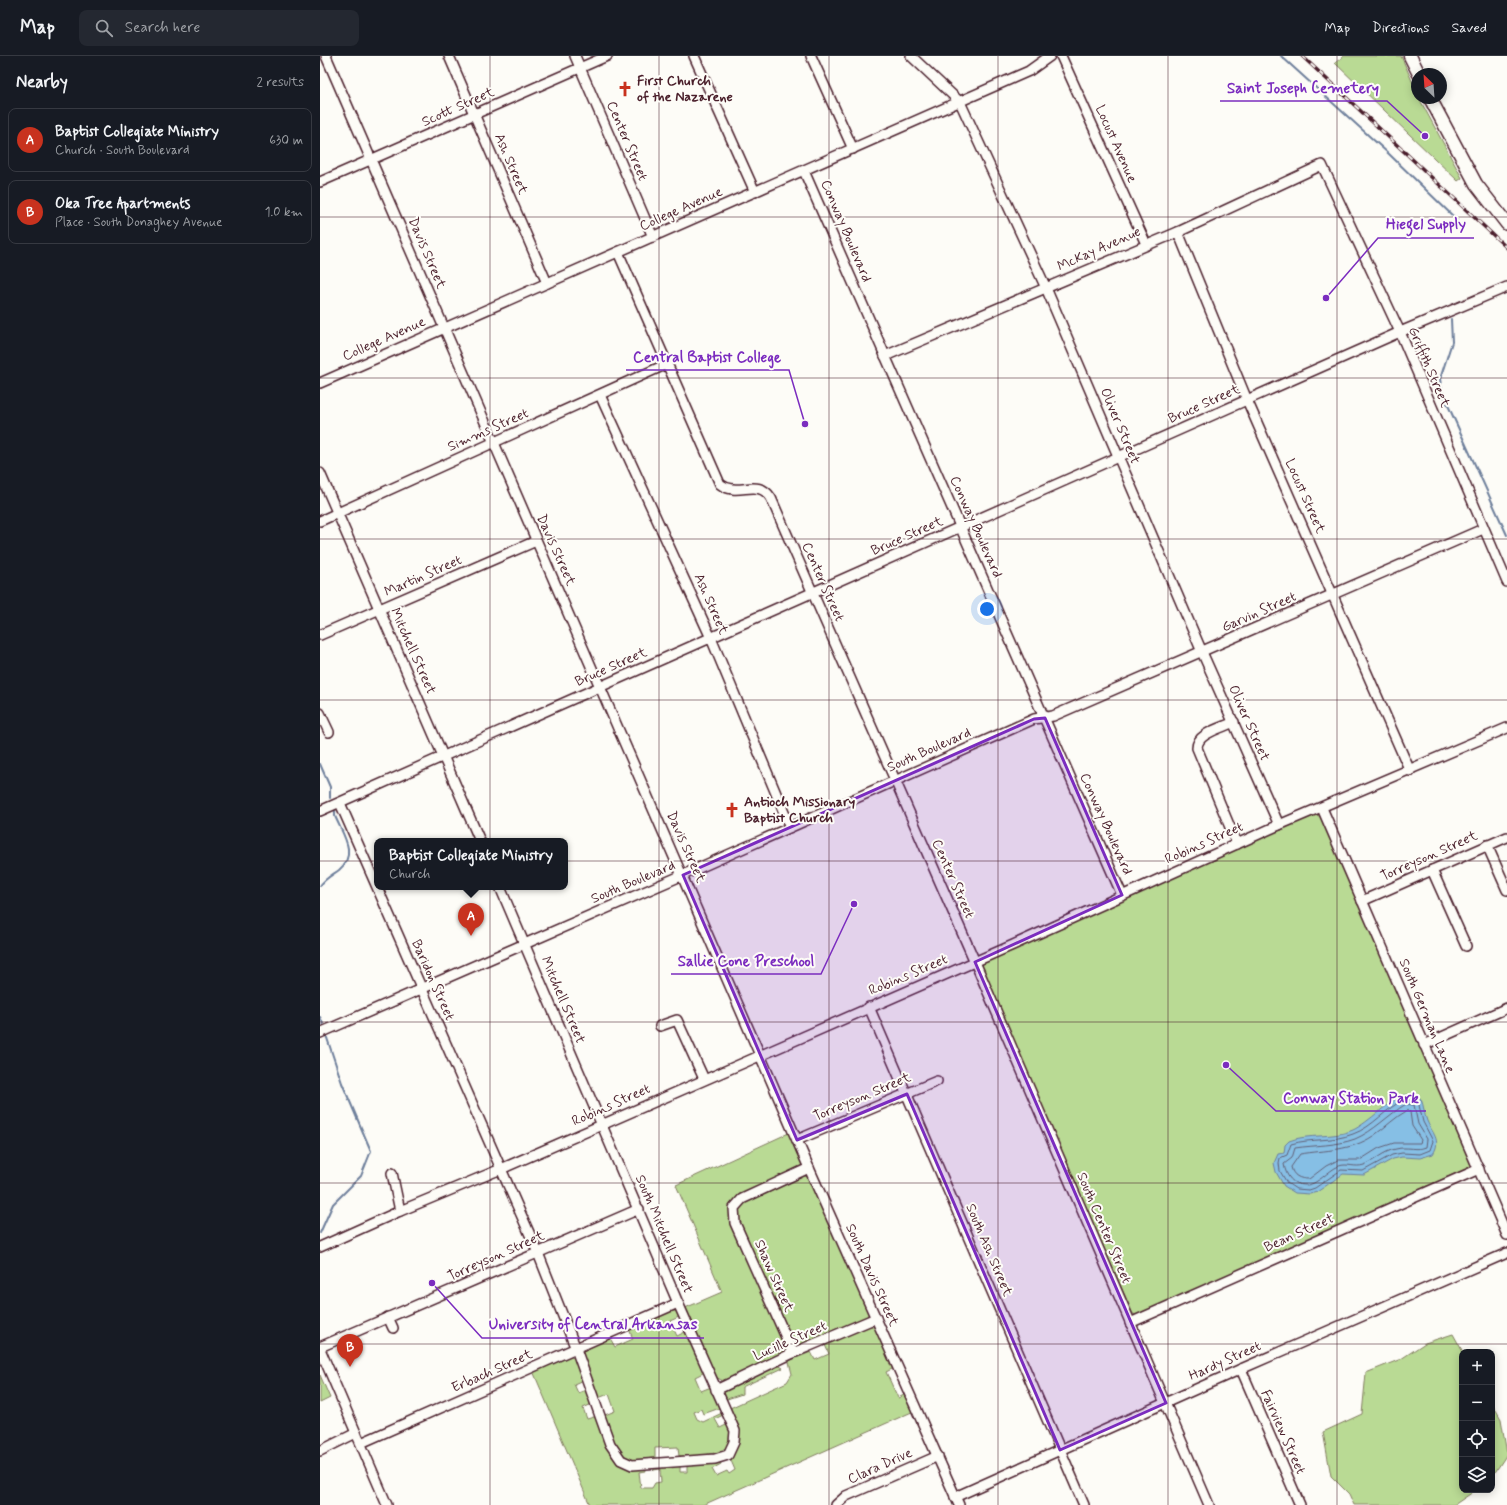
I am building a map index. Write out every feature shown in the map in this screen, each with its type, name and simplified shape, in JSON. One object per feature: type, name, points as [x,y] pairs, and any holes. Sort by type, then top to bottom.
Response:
[{"type":"main road","points":[[1410,56],[1416,68]]},
{"type":"main road","points":[[1433,104],[1476,184],[1507,224]]},
{"type":"street","name":"Davis Street","points":[[326,56],[761,1055]]},
{"type":"street","name":"Ash Street","points":[[449,56],[547,283]]},
{"type":"street","name":"Center Street","points":[[575,56],[653,237]]},
{"type":"street","name":"Scott Street","points":[[320,182],[607,56]]},
{"type":"street","points":[[694,56],[755,192]]},
{"type":"street","points":[[811,56],[853,149]]},
{"type":"street","name":"Oliver Street","points":[[911,56],[960,102],[1046,288],[1202,652],[1279,825]]},
{"type":"street","name":"College Avenue","points":[[320,382],[960,102],[1029,71],[1050,56]]},
{"type":"street","name":"Locust Avenue","points":[[1062,56],[1146,244]]},
{"type":"street","name":"McKay Avenue","points":[[885,356],[1146,244],[1178,232],[1322,165]]},
{"type":"street","name":"Griffith Street","points":[[1322,165],[1400,332],[1483,529],[1507,582]]},
{"type":"street","name":"Conway Boulevard","points":[[804,171],[1122,895]]},
{"type":"street","name":"Locust Street","points":[[1178,232],[1247,400],[1410,771]]},
{"type":"street","name":"Center Street","points":[[618,252],[720,484],[726,488],[735,490],[762,488],[767,492],[975,962]]},
{"type":"street","name":"Bruce Street","points":[[320,811],[1400,332],[1507,288]]},
{"type":"street","name":"Simms Street","points":[[320,521],[667,364]]},
{"type":"street","name":"Ash Street","points":[[600,395],[711,638],[790,827]]},
{"type":"street","name":"Mitchell Street","points":[[320,473],[479,838]]},
{"type":"street","name":"Garvin Street","points":[[1045,718],[1053,716],[1202,652],[1483,529]]},
{"type":"street","name":"Martin Street","points":[[320,636],[536,541]]},
{"type":"street","points":[[320,713],[328,732]]},
{"type":"street","name":"South Boulevard","points":[[320,1033],[683,875],[1034,719],[1045,718]]},
{"type":"street","points":[[1234,722],[1204,735],[1197,744],[1196,748],[1237,844]]},
{"type":"street","name":"Robins Street","points":[[320,1248],[400,1211],[501,1169],[704,1079],[975,962],[1279,825],[1410,771],[1507,728]]},
{"type":"street","name":"Baridon Street","points":[[340,803],[374,880]]},
{"type":"street","name":"South German Lane","points":[[1322,808],[1507,1235]]},
{"type":"street","name":"Torreyson Street","points":[[1362,902],[1507,836]]},
{"type":"street","points":[[1487,845],[1507,890]]},
{"type":"street","points":[[1432,870],[1466,946]]},
{"type":"street","name":"Baridon Street","points":[[379,890],[538,1253],[576,1349],[610,1444],[621,1460],[632,1465],[715,1459],[728,1454],[734,1442]]},
{"type":"street","name":"Mitchell Street","points":[[501,890],[601,1125]]},
{"type":"street","name":"South Center Street","points":[[975,962],[1130,1323],[1166,1403],[1208,1505]]},
{"type":"street","name":"South Ash Street","points":[[869,1007],[1084,1505]]},
{"type":"street","points":[[1424,1045],[1507,1008]]},
{"type":"street","points":[[660,1026],[676,1020],[704,1079]]},
{"type":"street","name":"South Davis Street","points":[[761,1055],[809,1168],[957,1501]]},
{"type":"street","name":"Torreyson Street","points":[[797,1140],[937,1081]]},
{"type":"street","name":"South Mitchell Street","points":[[601,1125],[735,1431],[734,1442]]},
{"type":"street","name":"Shaw Street","points":[[793,1353],[735,1223],[734,1208],[742,1199],[809,1168]]},
{"type":"street","name":"Bean Street","points":[[1130,1323],[1479,1170]]},
{"type":"street","points":[[392,1173],[400,1211]]},
{"type":"street","name":"Torreyson Street","points":[[320,1348],[388,1317],[639,1209]]},
{"type":"street","name":"Hardy Street","points":[[957,1501],[1060,1450],[1507,1253]]},
{"type":"street","name":"Erbach Street","points":[[360,1443],[678,1303]]},
{"type":"street","points":[[388,1317],[393,1328]]},
{"type":"street","name":"Lucille Street","points":[[716,1390],[793,1353],[876,1318]]},
{"type":"street","points":[[320,1348],[387,1505]]},
{"type":"street","name":"Fairview Street","points":[[1241,1370],[1300,1505]]},
{"type":"street","points":[[320,1451],[356,1433]]},
{"type":"street","name":"Clara Drive","points":[[836,1505],[846,1496],[938,1456]]},
{"type":"highlighted area","points":[[1045,718],[1122,895],[975,962],[1166,1403],[1060,1450],[907,1094],[797,1140],[683,875],[1034,719]]},
{"type":"green space","points":[[1344,56],[1401,56],[1411,78],[1411,104],[1422,104],[1462,178],[1458,181],[1335,63]]},
{"type":"green space","points":[[1314,815],[1320,816],[1472,1166],[1138,1315],[1133,1314],[979,965],[984,960]]},
{"type":"green space","points":[[791,1132],[803,1164],[799,1168],[738,1196],[731,1207],[787,1351],[785,1354],[723,1381],[714,1376],[685,1308],[722,1292],[676,1185]]},
{"type":"green space","points":[[802,1175],[808,1177],[869,1313],[866,1319],[798,1347],[792,1342],[738,1218],[739,1208],[745,1201]]},
{"type":"green space","points":[[669,1311],[676,1311],[681,1316],[670,1321],[677,1336],[687,1331],[705,1372],[695,1377],[701,1391],[711,1387],[720,1408],[703,1414],[701,1409],[694,1412],[697,1419],[703,1422],[722,1413],[723,1415],[715,1419],[720,1428],[728,1424],[731,1435],[729,1443],[724,1449],[717,1452],[679,1456],[678,1447],[655,1448],[655,1458],[633,1460],[620,1453],[613,1441],[605,1415],[615,1411],[609,1394],[598,1398],[582,1354],[583,1351],[610,1338],[615,1347],[633,1339],[629,1329]]},
{"type":"green space","points":[[869,1325],[877,1329],[894,1368],[886,1372],[898,1398],[906,1394],[914,1411],[703,1505],[590,1505],[533,1371],[568,1356],[574,1359],[578,1365],[583,1380],[574,1384],[578,1393],[586,1390],[592,1404],[583,1408],[587,1419],[597,1416],[606,1444],[613,1457],[617,1462],[626,1467],[645,1467],[646,1471],[639,1472],[641,1488],[652,1488],[655,1483],[661,1482],[660,1469],[654,1470],[653,1467],[680,1464],[680,1472],[687,1472],[687,1464],[720,1461],[721,1464],[712,1469],[716,1476],[727,1471],[729,1474],[735,1470],[729,1456],[735,1448],[730,1408],[787,1382],[792,1374],[789,1362],[791,1360],[811,1352],[815,1360],[829,1354],[825,1345]]},
{"type":"green space","points":[[1453,1334],[1461,1349],[1459,1349],[1459,1493],[1472,1493],[1454,1505],[1354,1505],[1349,1494],[1331,1476],[1323,1432],[1362,1414],[1366,1373],[1401,1359],[1425,1343]]},
{"type":"green space","points":[[778,1365],[783,1368],[742,1387],[742,1394],[724,1400],[723,1392],[726,1389]]},
{"type":"green space","points":[[320,1375],[330,1398],[320,1403]]},
{"type":"green space","points":[[1495,1408],[1501,1419],[1507,1454],[1495,1472]]},
{"type":"water","points":[[1404,1095],[1414,1095],[1421,1099],[1426,1118],[1437,1145],[1433,1154],[1420,1158],[1402,1157],[1393,1159],[1364,1175],[1343,1174],[1317,1192],[1310,1194],[1295,1193],[1284,1186],[1276,1172],[1274,1163],[1278,1154],[1284,1153],[1285,1145],[1289,1141],[1305,1137],[1345,1133],[1353,1130],[1393,1101]]},
{"type":"waterway","points":[[1281,56],[1389,154],[1457,220]]},
{"type":"waterway","points":[[1451,319],[1452,342],[1440,379],[1442,392],[1507,535]]},
{"type":"waterway","points":[[320,764],[330,787],[330,798]]},
{"type":"waterway","points":[[320,886],[326,879],[345,864],[348,857],[347,844],[335,816],[335,811]]},
{"type":"waterway","points":[[320,1017],[323,1024]]},
{"type":"waterway","points":[[320,1233],[333,1204],[361,1176],[371,1151],[342,1083],[326,1035]]},
{"type":"railway","points":[[1302,56],[1507,248]]},
{"type":"place","name":"First Church of the Nazarene","points":[[625,89]]},
{"type":"place","name":"Saint Joseph Cemetery","points":[[1425,136]]},
{"type":"place","name":"Hiegel Supply","points":[[1326,298]]},
{"type":"place","name":"Central Baptist College","points":[[805,424]]},
{"type":"place","name":"Antioch Missionary Baptist Church","points":[[732,810]]},
{"type":"place","name":"Sallie Cone Preschool","points":[[854,904]]},
{"type":"place","name":"Baptist Collegiate Ministry","points":[[471,936]]},
{"type":"place","name":"Conway Station Park","points":[[1226,1065]]},
{"type":"place","name":"University of Central Arkansas","points":[[432,1283]]},
{"type":"place","name":"Oka Tree Apartments","points":[[350,1367]]}]
